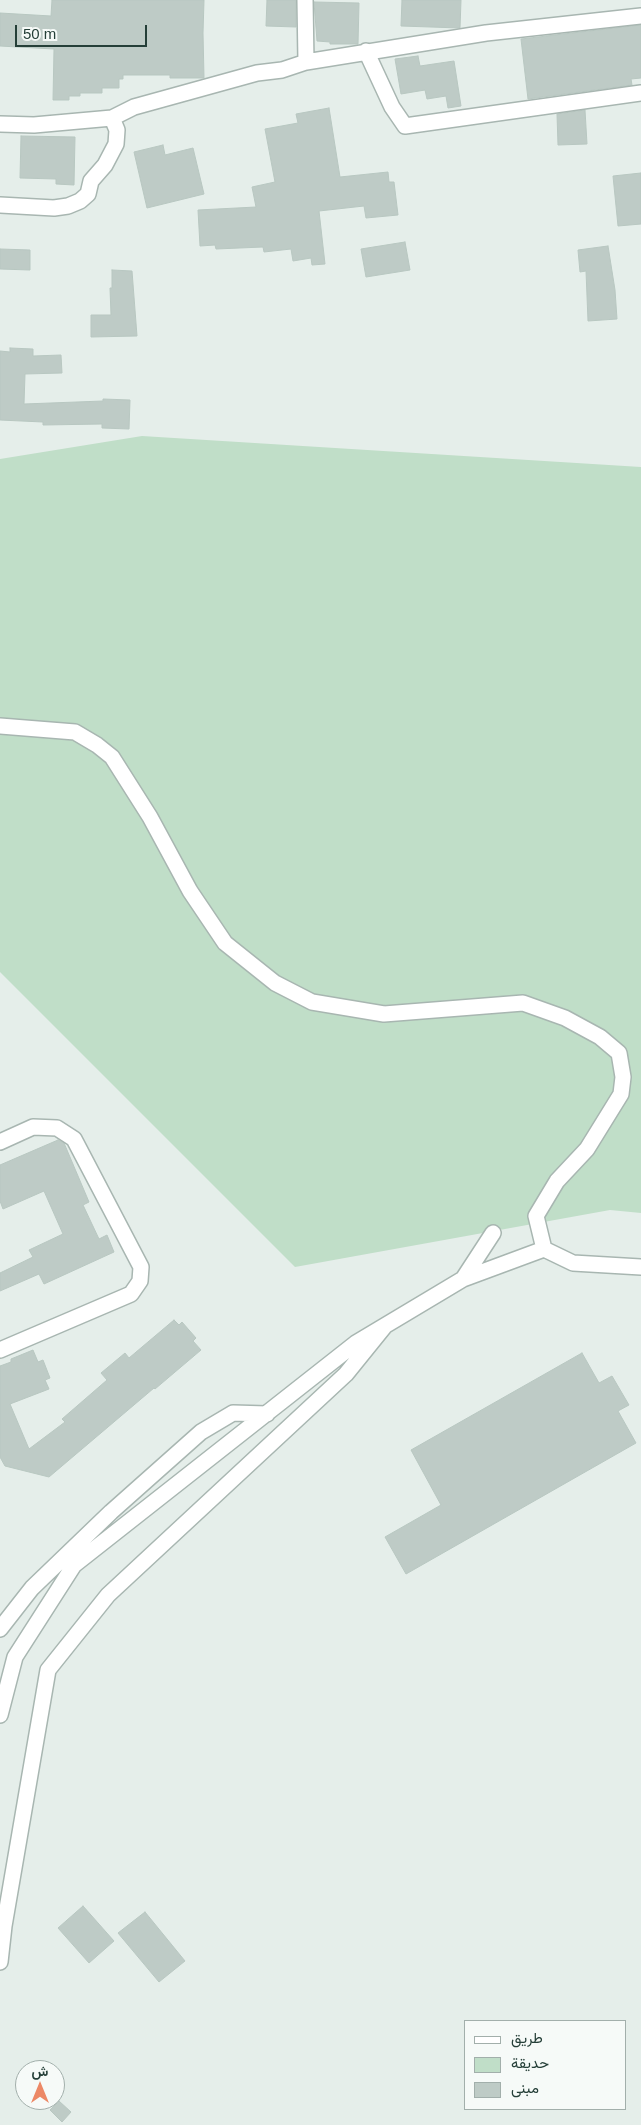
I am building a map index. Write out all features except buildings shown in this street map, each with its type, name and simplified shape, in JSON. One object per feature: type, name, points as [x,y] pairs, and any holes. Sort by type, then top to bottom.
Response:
[{"type":"street","points":[[306,0],[306,62]]},
{"type":"street","points":[[0,124],[34,125],[112,118],[134,107],[257,73],[282,70],[306,62],[486,33],[641,16]]},
{"type":"street","points":[[366,51],[392,107],[405,126],[641,94]]},
{"type":"street","points":[[0,205],[54,208],[68,206],[80,201],[88,194],[91,181],[105,164],[116,144],[117,130],[112,118]]},
{"type":"street","points":[[0,726],[75,732],[98,745],[112,757],[150,817],[190,892],[225,943],[275,983],[312,1002],[384,1014],[523,1003],[565,1018],[600,1037],[619,1052],[623,1077],[621,1094],[586,1149],[557,1181],[536,1216],[544,1249]]},
{"type":"street","points":[[0,1142],[33,1127],[57,1128],[74,1140],[141,1267],[140,1281],[131,1294],[0,1350]]},
{"type":"street","points":[[463,1279],[493,1233]]},
{"type":"street","points":[[0,1715],[14,1657],[74,1565],[356,1343],[463,1279],[544,1249],[573,1264],[641,1267]]},
{"type":"street","points":[[0,1962],[4,1926],[48,1670],[108,1595],[346,1374],[384,1327]]},
{"type":"street","points":[[0,1629],[32,1588],[111,1512],[201,1432],[233,1413],[267,1414]]},
{"type":"green space","points":[[142,436],[641,467],[641,1213],[610,1210],[295,1267],[0,972],[0,459]]}]
